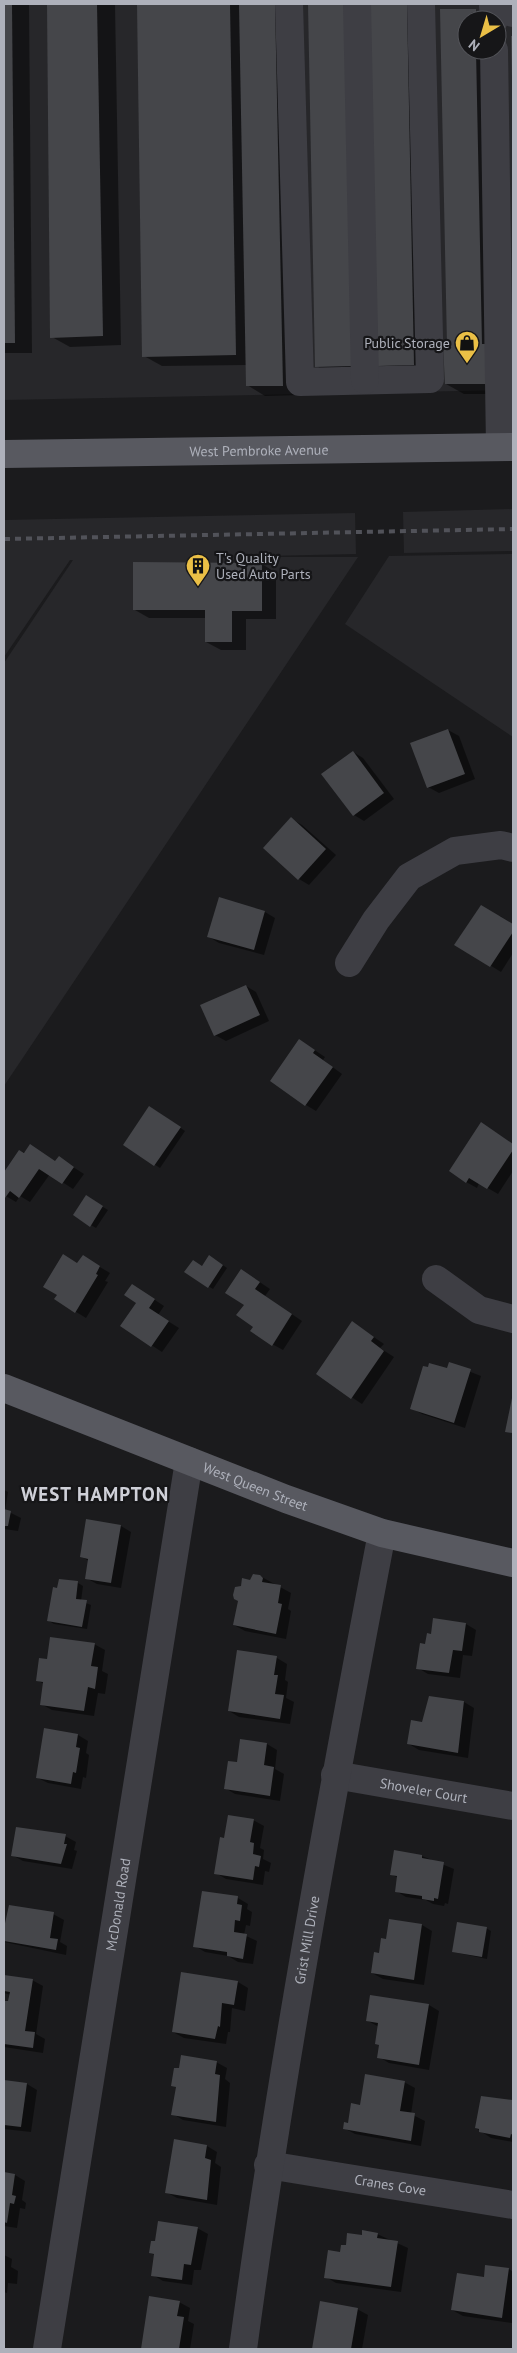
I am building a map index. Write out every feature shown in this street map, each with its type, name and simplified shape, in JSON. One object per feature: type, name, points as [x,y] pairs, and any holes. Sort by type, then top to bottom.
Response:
[{"type":"main road","name":"West Pembroke Avenue","points":[[4,454],[507,447]]},
{"type":"main road","name":"West Queen Street","points":[[4,1388],[286,1499],[382,1533],[513,1562]]},
{"type":"street","points":[[289,4],[300,382],[430,379],[421,4]]},
{"type":"street","points":[[357,4],[365,380]]},
{"type":"street","points":[[494,60],[507,447]]},
{"type":"street","points":[[349,963],[376,920],[409,877],[455,851],[501,846],[513,848]]},
{"type":"street","points":[[436,1279],[479,1310],[513,1320]]},
{"type":"street","name":"McDonald Road","points":[[48,2349],[190,1461]]},
{"type":"street","name":"Grist Mill Drive","points":[[243,2349],[268,2165],[335,1775],[382,1533]]},
{"type":"street","name":"Shoveler Court","points":[[335,1775],[513,1806]]},
{"type":"street","name":"Cranes Cove","points":[[268,2165],[513,2205]]},
{"type":"shaded area","points":[[4,4],[513,4],[513,390],[4,400]]},
{"type":"shaded area","points":[[513,509],[513,551],[404,553],[403,512]]},
{"type":"shaded area","points":[[355,513],[356,554],[218,557],[358,557],[4,1086],[4,663],[73,560],[70,560],[4,657],[4,520]]},
{"type":"shaded area","points":[[513,554],[513,737],[345,624],[389,556]]},
{"type":"building","points":[[4,4],[12,4],[15,343],[4,343]]},
{"type":"building","points":[[47,4],[97,4],[103,336],[50,338]]},
{"type":"building","points":[[137,4],[230,4],[236,355],[142,357]]},
{"type":"building","points":[[239,4],[275,4],[283,386],[246,386]]},
{"type":"building","points":[[308,4],[345,4],[352,366],[315,367]]},
{"type":"building","points":[[370,4],[407,4],[414,365],[378,366]]},
{"type":"building","points":[[440,9],[476,9],[457,10],[457,60],[476,60],[482,344],[485,344],[486,384],[445,384],[443,345],[447,345]]},
{"type":"building","points":[[511,36],[513,36],[513,79],[512,79]]},
{"type":"building","name":"T's Quality Used Auto Parts","points":[[133,562],[262,563],[262,611],[232,611],[232,642],[205,642],[205,610],[133,610]]},
{"type":"building","points":[[448,729],[465,774],[427,788],[410,743]]},
{"type":"building","points":[[353,751],[384,793],[353,816],[321,774]]},
{"type":"building","points":[[291,817],[326,849],[298,880],[263,848]]},
{"type":"building","points":[[219,897],[265,911],[254,950],[207,937]]},
{"type":"building","points":[[481,905],[513,924],[513,932],[490,967],[454,945]]},
{"type":"building","points":[[246,985],[260,1015],[214,1036],[200,1005]]},
{"type":"building","points":[[299,1039],[315,1050],[313,1053],[333,1067],[305,1106],[270,1081]]},
{"type":"building","points":[[149,1106],[181,1127],[154,1166],[123,1145]]},
{"type":"building","points":[[481,1122],[513,1144],[513,1150],[487,1189],[469,1178],[466,1183],[449,1171]]},
{"type":"building","points":[[30,1144],[55,1161],[59,1156],[74,1167],[62,1184],[39,1169],[19,1198],[10,1191],[5,1198],[4,1172],[19,1150],[24,1153]]},
{"type":"building","points":[[86,1195],[103,1206],[90,1227],[73,1215]]},
{"type":"building","points":[[63,1254],[77,1263],[83,1255],[100,1266],[96,1274],[98,1275],[75,1313],[54,1299],[57,1295],[43,1287]]},
{"type":"building","points":[[209,1255],[223,1265],[208,1288],[184,1272],[193,1260],[202,1266]]},
{"type":"building","points":[[241,1269],[260,1282],[255,1289],[292,1314],[272,1346],[250,1331],[253,1327],[236,1315],[244,1305],[225,1293]]},
{"type":"building","points":[[132,1284],[155,1299],[149,1308],[169,1321],[151,1347],[120,1326],[136,1303],[124,1295]]},
{"type":"building","points":[[352,1321],[374,1337],[371,1341],[384,1351],[351,1399],[316,1374]]},
{"type":"building","points":[[449,1362],[471,1369],[454,1423],[410,1409],[423,1366],[428,1367],[429,1363],[447,1368]]},
{"type":"building","points":[[513,1399],[513,1433],[505,1432]]},
{"type":"building","points":[[4,1509],[11,1511],[8,1526],[4,1526]]},
{"type":"building","points":[[86,1519],[121,1525],[111,1583],[85,1579],[88,1559],[80,1557]]},
{"type":"building","points":[[253,1574],[260,1575],[263,1578],[262,1582],[281,1585],[278,1603],[282,1604],[276,1634],[233,1625],[238,1601],[234,1599],[233,1595],[235,1587],[241,1586],[242,1578],[250,1580]]},
{"type":"building","points":[[59,1579],[78,1581],[76,1599],[87,1600],[82,1627],[47,1621],[53,1587],[57,1588]]},
{"type":"building","points":[[433,1618],[466,1623],[462,1651],[453,1650],[449,1673],[416,1669],[420,1643],[425,1644],[427,1633],[431,1634]]},
{"type":"building","points":[[50,1637],[95,1643],[91,1666],[98,1667],[95,1689],[88,1687],[84,1711],[40,1705],[43,1682],[36,1681],[39,1658],[47,1659]]},
{"type":"building","points":[[237,1650],[277,1656],[274,1675],[278,1675],[275,1694],[284,1695],[280,1719],[228,1711]]},
{"type":"building","points":[[429,1696],[464,1701],[458,1753],[407,1744],[411,1720],[422,1722]]},
{"type":"building","points":[[44,1728],[78,1734],[76,1747],[80,1748],[76,1773],[73,1772],[71,1784],[36,1778]]},
{"type":"building","points":[[240,1739],[267,1743],[264,1765],[274,1767],[270,1796],[224,1789],[228,1761],[237,1762]]},
{"type":"building","points":[[228,1815],[254,1819],[250,1842],[254,1843],[253,1854],[261,1856],[259,1867],[255,1866],[253,1880],[214,1874],[220,1837],[224,1838]]},
{"type":"building","points":[[16,1827],[66,1834],[64,1844],[67,1844],[61,1864],[11,1856]]},
{"type":"building","points":[[394,1850],[422,1855],[422,1858],[444,1862],[438,1899],[434,1898],[434,1901],[422,1899],[422,1896],[395,1892],[397,1876],[390,1875]]},
{"type":"building","points":[[202,1891],[238,1896],[237,1904],[242,1905],[240,1921],[235,1920],[234,1932],[247,1934],[243,1959],[227,1956],[227,1952],[193,1947]]},
{"type":"building","points":[[9,1905],[54,1912],[50,1938],[58,1939],[56,1950],[4,1941],[4,1928]]},
{"type":"building","points":[[389,1919],[422,1924],[414,1980],[371,1973],[374,1952],[379,1953],[381,1938],[386,1939]]},
{"type":"building","points":[[457,1922],[487,1927],[482,1957],[452,1952]]},
{"type":"building","points":[[181,1972],[238,1981],[234,2005],[222,2003],[220,2027],[218,2026],[215,2039],[172,2032]]},
{"type":"building","points":[[4,1975],[33,1979],[25,2031],[35,2032],[33,2048],[4,2044],[4,2001],[8,2001],[10,1992],[4,1991]]},
{"type":"building","points":[[370,1995],[429,2004],[419,2065],[377,2058],[379,2045],[375,2044],[378,2023],[366,2021]]},
{"type":"building","points":[[181,2055],[217,2061],[215,2074],[220,2075],[216,2122],[171,2115],[176,2087],[171,2086],[174,2068],[179,2068]]},
{"type":"building","points":[[365,2074],[405,2081],[400,2111],[415,2113],[411,2141],[343,2129],[344,2122],[348,2123],[351,2103],[360,2105]]},
{"type":"building","points":[[4,2080],[27,2083],[21,2127],[4,2125]]},
{"type":"building","points":[[481,2096],[513,2100],[513,2135],[511,2134],[510,2138],[479,2132],[479,2129],[475,2128]]},
{"type":"building","points":[[174,2139],[207,2145],[205,2158],[211,2160],[207,2200],[165,2193]]},
{"type":"building","points":[[4,2172],[15,2174],[12,2195],[16,2196],[14,2204],[10,2203],[7,2223],[4,2222]]},
{"type":"building","points":[[158,2221],[198,2227],[191,2265],[184,2264],[182,2280],[151,2276],[154,2254],[149,2253],[151,2241],[155,2241]]},
{"type":"building","points":[[362,2230],[378,2233],[377,2238],[398,2241],[391,2287],[324,2278],[328,2250],[340,2252],[341,2245],[346,2245],[347,2233],[362,2235]]},
{"type":"building","points":[[485,2265],[509,2268],[502,2318],[451,2310],[457,2273],[484,2277]]},
{"type":"building","points":[[149,2296],[180,2301],[177,2316],[184,2317],[179,2349],[141,2349]]},
{"type":"building","points":[[320,2301],[358,2308],[351,2349],[312,2349]]},
{"type":"railway","points":[[4,539],[513,529]]},
{"type":"place","name":"Public Storage","points":[[467,364]]},
{"type":"place","name":"T's Quality Used Auto Parts","points":[[198,587]]},
{"type":"district","name":"WEST HAMPTON","points":[[95,1494]]}]
